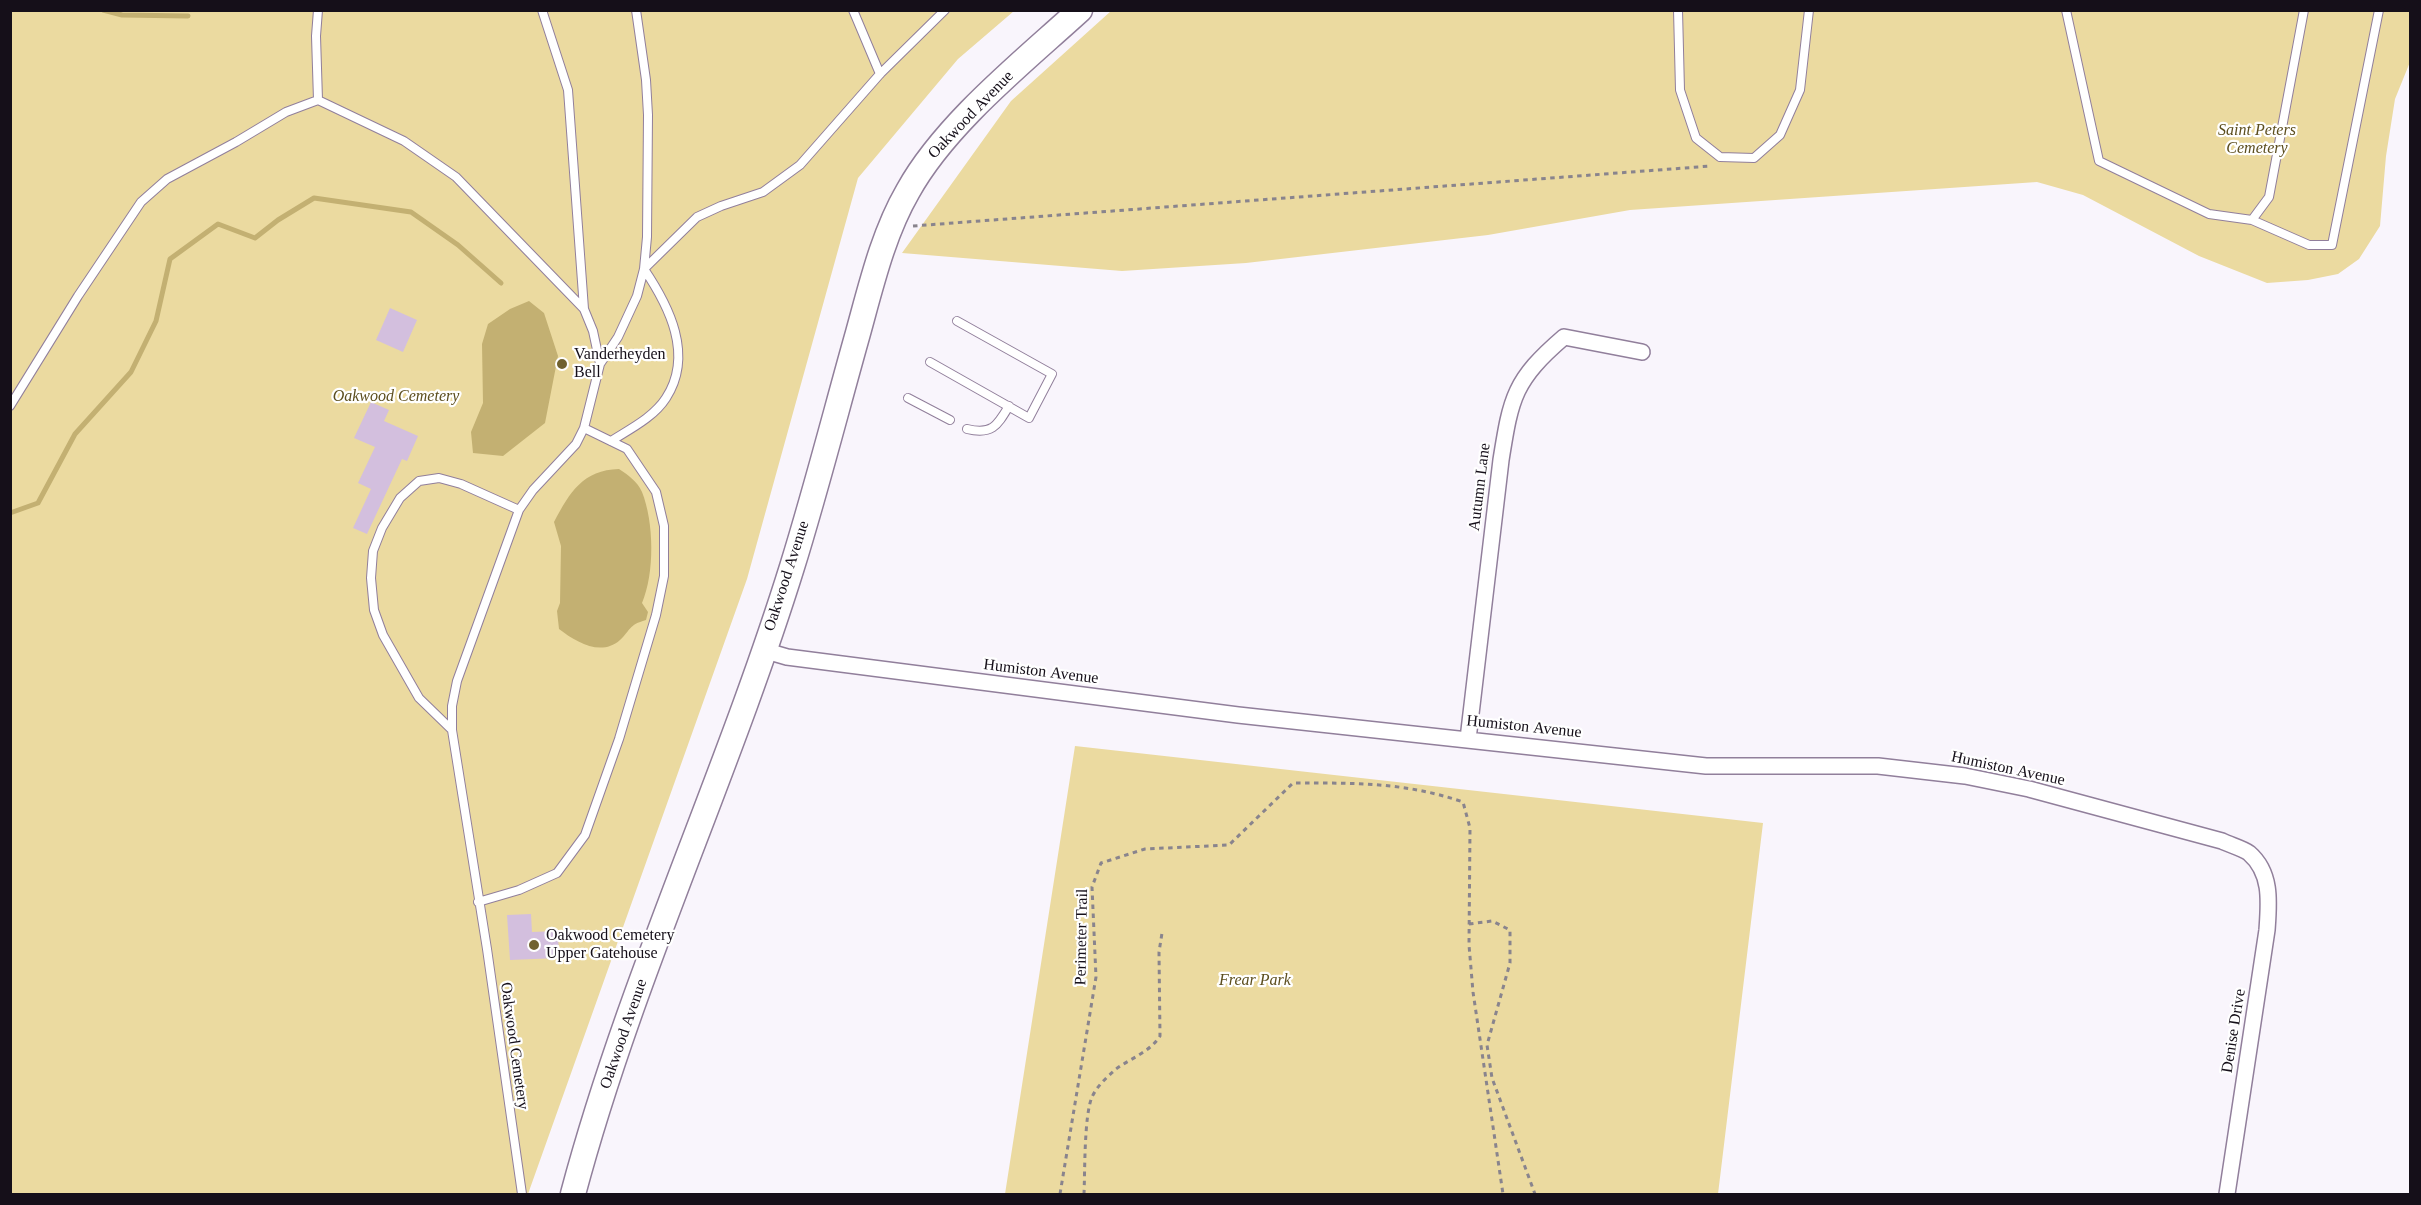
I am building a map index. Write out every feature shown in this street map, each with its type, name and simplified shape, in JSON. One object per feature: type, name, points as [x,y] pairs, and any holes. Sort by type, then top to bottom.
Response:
[{"type":"main road","name":"Oakwood Avenue","points":[[573,1194],[590,1134],[632,1007],[764,650],[792,567],[873,279],[906,192],[941,143],[1006,77],[1080,10]]},
{"type":"street","name":"Autumn Lane","points":[[1468,739],[1501,460],[1508,417],[1516,390],[1536,361],[1564,338],[1642,352]]},
{"type":"street","name":"Humiston Avenue","points":[[764,650],[787,657],[1227,713],[1706,766],[1878,766],[1965,776],[2029,789],[2222,841],[2248,852],[2264,873]]},
{"type":"street","name":"Denise Drive","points":[[2227,1194],[2267,930],[2270,897],[2264,873]]},
{"type":"lane","points":[[10,406],[78,296],[141,202],[167,179],[286,112],[318,100],[316,36],[318,10]]},
{"type":"lane","name":"Oakwood Cemetery","points":[[543,10],[568,90],[584,309],[593,331],[600,364]]},
{"type":"lane","name":"Oakwood Cemetery","points":[[522,1194],[487,949],[452,730],[452,706],[457,681],[519,510],[532,490],[576,444],[584,428],[600,364],[618,338],[637,296],[644,269],[647,237],[648,115],[646,80],[636,10]]},
{"type":"lane","points":[[853,10],[880,74]]},
{"type":"lane","points":[[611,441],[645,420],[666,398],[678,370],[679,342],[672,321],[657,289],[644,269],[697,217],[721,206],[764,192],[800,165],[880,74],[945,10]]},
{"type":"lane","points":[[1678,10],[1680,90],[1696,138],[1720,157],[1754,158],[1780,135],[1800,90],[1809,10]]},
{"type":"lane","points":[[2066,10],[2099,161],[2210,214],[2252,220],[2309,246],[2332,246],[2379,10]]},
{"type":"lane","points":[[2252,220],[2269,197],[2304,10]]},
{"type":"lane","name":"Oakwood Cemetery","points":[[318,100],[404,141],[456,177],[584,309]]},
{"type":"lane","points":[[930,362],[1029,418],[1052,374],[957,321]]},
{"type":"lane","points":[[908,398],[950,420]]},
{"type":"lane","points":[[968,429],[981,432],[998,425],[1010,406]]},
{"type":"lane","points":[[478,902],[519,890],[557,873],[585,835],[619,739],[656,615],[664,576],[664,526],[656,492],[627,449],[584,428]]},
{"type":"lane","points":[[452,730],[419,698],[383,635],[374,610],[371,578],[373,551],[382,528],[400,498],[419,481],[440,478],[461,484],[519,510]]},
{"type":"path","points":[[891,228],[1719,166],[1720,157]]},
{"type":"path","name":"Perimeter Trail","points":[[1060,1194],[1096,977],[1092,887],[1101,863],[1145,849],[1229,845],[1293,783],[1374,783],[1432,791],[1463,802],[1470,828],[1469,924]]},
{"type":"path","points":[[1503,1194],[1473,992],[1469,924],[1492,921],[1510,930],[1510,963],[1486,1045],[1492,1078],[1535,1194]]},
{"type":"path","points":[[1084,1194],[1087,1128],[1091,1098],[1104,1080],[1118,1068],[1155,1045],[1160,1036],[1162,933]]},
{"type":"green space","name":"Oakwood Cemetery","points":[[10,11],[1014,11],[958,59],[858,178],[747,579],[528,1194],[11,1194]]},
{"type":"green space","name":"Saint Peters Cemetery","points":[[1111,11],[2410,11],[2410,62],[2395,99],[2386,156],[2380,226],[2359,259],[2338,274],[2308,280],[2267,283],[2199,256],[2083,195],[2037,182],[1630,210],[1488,235],[1246,263],[1122,271],[902,253],[1011,101]]},
{"type":"green space","name":"Frear Park","points":[[1075,746],[1763,823],[1718,1194],[1005,1194]]},
{"type":"shaded area","points":[[529,301],[544,313],[558,356],[545,423],[503,456],[473,453],[471,432],[483,403],[482,344],[488,324],[510,309]]},
{"type":"shaded area","points":[[619,469],[640,488],[649,518],[651,563],[642,603],[648,612],[646,620],[633,626],[613,645],[589,646],[559,629],[557,611],[560,603],[561,546],[554,522],[572,492],[587,478],[596,473]]},
{"type":"building","points":[[390,308],[417,320],[403,352],[376,340]]},
{"type":"building","points":[[371,402],[389,410],[384,421],[418,436],[407,461],[402,459],[367,534],[353,528],[371,489],[358,483],[375,447],[354,438]]},
{"type":"building","name":"Oakwood Cemetery Upper Gatehouse","points":[[531,914],[532,932],[558,931],[559,958],[510,960],[507,915]]},
{"type":"waterway","points":[[103,10],[122,15],[188,16]]},
{"type":"waterway","points":[[10,513],[38,503],[75,434],[131,372],[156,321],[170,259],[218,224],[255,238],[278,220],[314,198],[411,212],[458,245],[501,283]]},
{"type":"place","name":"Vanderheyden Bell","points":[[562,364]]},
{"type":"place","name":"Oakwood Cemetery Upper Gatehouse","points":[[534,945]]}]
